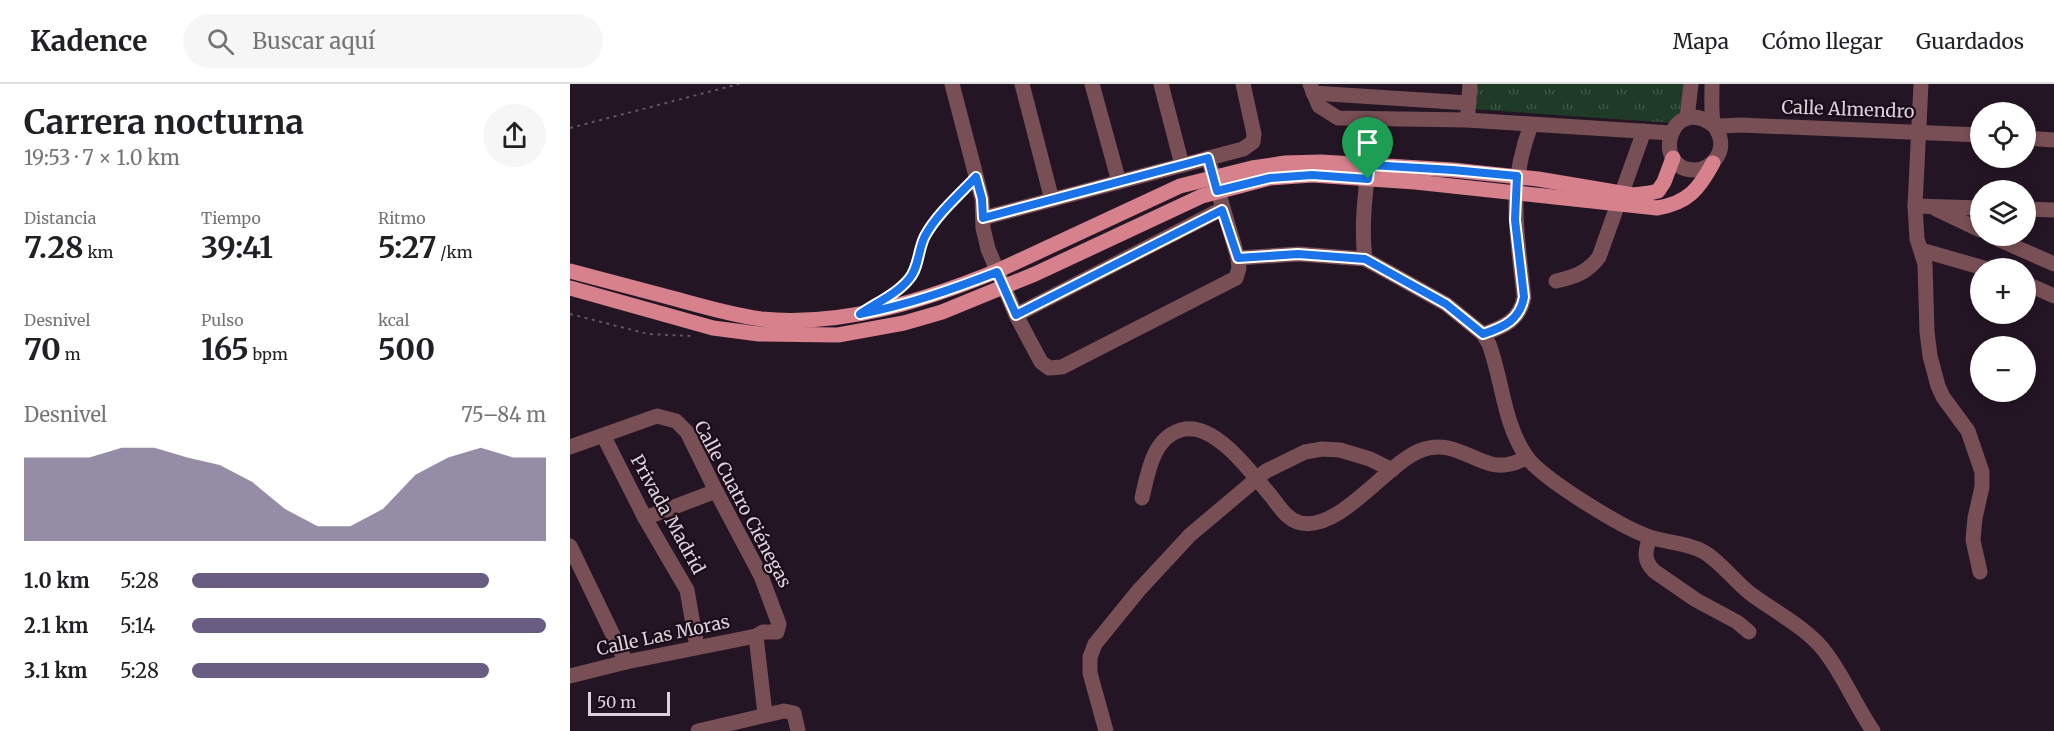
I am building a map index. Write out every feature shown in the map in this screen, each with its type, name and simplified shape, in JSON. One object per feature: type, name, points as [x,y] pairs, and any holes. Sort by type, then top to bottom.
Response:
[{"type":"main road","points":[[1369,172],[1515,192],[1621,199],[1658,190],[1664,182],[1673,159]]},
{"type":"main road","points":[[570,271],[724,313],[791,321],[841,317],[877,311],[937,294],[997,272],[1180,186],[1312,175],[1453,170],[1517,176],[1657,208],[1672,206],[1689,196],[1703,182],[1713,163]]},
{"type":"main road","points":[[570,288],[713,328],[792,336],[838,335],[903,323],[942,312],[1004,288],[1176,207],[1215,184]]},
{"type":"street","points":[[952,84],[982,199],[986,242],[1016,315],[1041,362],[1049,368],[1062,367],[1230,281],[1239,274],[1238,258],[1208,158]]},
{"type":"street","points":[[1022,84],[1052,200]]},
{"type":"street","points":[[1092,84],[1119,182]]},
{"type":"street","points":[[1161,84],[1182,165]]},
{"type":"street","points":[[983,218],[1243,149],[1253,142],[1252,124],[1243,84]]},
{"type":"street","points":[[1467,120],[1470,84]]},
{"type":"street","points":[[1687,118],[1691,84]]},
{"type":"street","points":[[1712,84],[1715,127],[1721,138],[1718,156],[1713,163],[1697,170],[1688,169],[1673,159],[1669,150],[1671,133],[1680,122],[1687,118],[1701,118],[1715,127]]},
{"type":"street","points":[[1921,84],[1915,206],[1917,239],[1924,264],[1927,333],[1934,371],[1943,397],[1968,431],[1982,472],[1982,487],[1973,540],[1980,572]]},
{"type":"street","points":[[1469,103],[1312,89],[1319,106],[1338,118],[1467,120],[1671,133]]},
{"type":"street","points":[[1365,259],[1362,226],[1369,172],[1372,119]]},
{"type":"street","points":[[1483,334],[1504,327],[1515,318],[1522,306],[1524,297],[1515,220],[1515,192],[1523,146],[1531,125]]},
{"type":"street","name":"Calle Almendro","points":[[1715,127],[1734,125],[1970,134]]},
{"type":"street","points":[[1556,281],[1573,277],[1592,266],[1599,257],[1644,131]]},
{"type":"street","points":[[2036,139],[2054,140]]},
{"type":"street","points":[[1915,206],[1970,208]]},
{"type":"street","points":[[1931,206],[1970,225]]},
{"type":"street","points":[[2036,209],[2054,210]]},
{"type":"street","points":[[1016,315],[1222,210]]},
{"type":"street","points":[[2014,246],[2054,264]]},
{"type":"street","points":[[1921,250],[1970,264]]},
{"type":"street","points":[[1238,258],[1298,254],[1365,259],[1446,304],[1483,334],[1493,356],[1509,422],[1527,457],[1552,481],[1602,514],[1633,531],[1703,552],[1751,594],[1817,642],[1827,654],[1873,731]]},
{"type":"street","points":[[2036,288],[2054,296]]},
{"type":"street","name":"Calle Cuatro Ciénegas","points":[[570,447],[604,437],[657,416],[676,421],[687,432],[761,576],[779,620],[777,632],[759,634]]},
{"type":"street","points":[[1142,498],[1149,465],[1155,450],[1178,430],[1191,428],[1218,440],[1257,480],[1285,514],[1293,520],[1308,523],[1332,516],[1364,494],[1416,452],[1434,447],[1454,448],[1498,465],[1510,465],[1527,457]]},
{"type":"street","name":"Privada Madrid","points":[[604,437],[645,518],[687,590],[697,647]]},
{"type":"street","points":[[1106,731],[1090,673],[1090,657],[1095,644],[1147,581],[1190,535],[1266,471],[1305,452],[1322,449],[1355,453],[1392,470]]},
{"type":"street","points":[[645,518],[716,491]]},
{"type":"street","points":[[1650,537],[1644,553],[1654,571],[1695,600],[1737,622],[1749,632]]},
{"type":"street","points":[[570,546],[626,662]]},
{"type":"street","points":[[759,634],[765,714]]},
{"type":"street","name":"Calle Las Moras","points":[[570,676],[759,634]]},
{"type":"street","points":[[698,731],[784,711],[794,713],[798,731]]},
{"type":"path","points":[[570,128],[739,84]]},
{"type":"path","points":[[893,292],[914,273],[918,253],[930,227],[976,177]]},
{"type":"path","points":[[570,314],[648,334],[695,336]]},
{"type":"green space","points":[[1475,84],[1685,84],[1684,111],[1673,123],[1471,109]]},
{"type":"route","points":[[1208,158],[1217,191],[1270,178],[1312,175],[1368,179],[1370,165],[1517,176],[1515,220],[1524,297],[1515,318],[1504,327],[1483,334],[1446,304],[1365,259],[1298,254],[1238,258],[1222,210],[1016,315],[997,272],[937,294],[860,314],[901,287],[909,279],[914,273],[918,253],[930,227],[976,177],[982,199],[983,218],[1208,158]]}]
